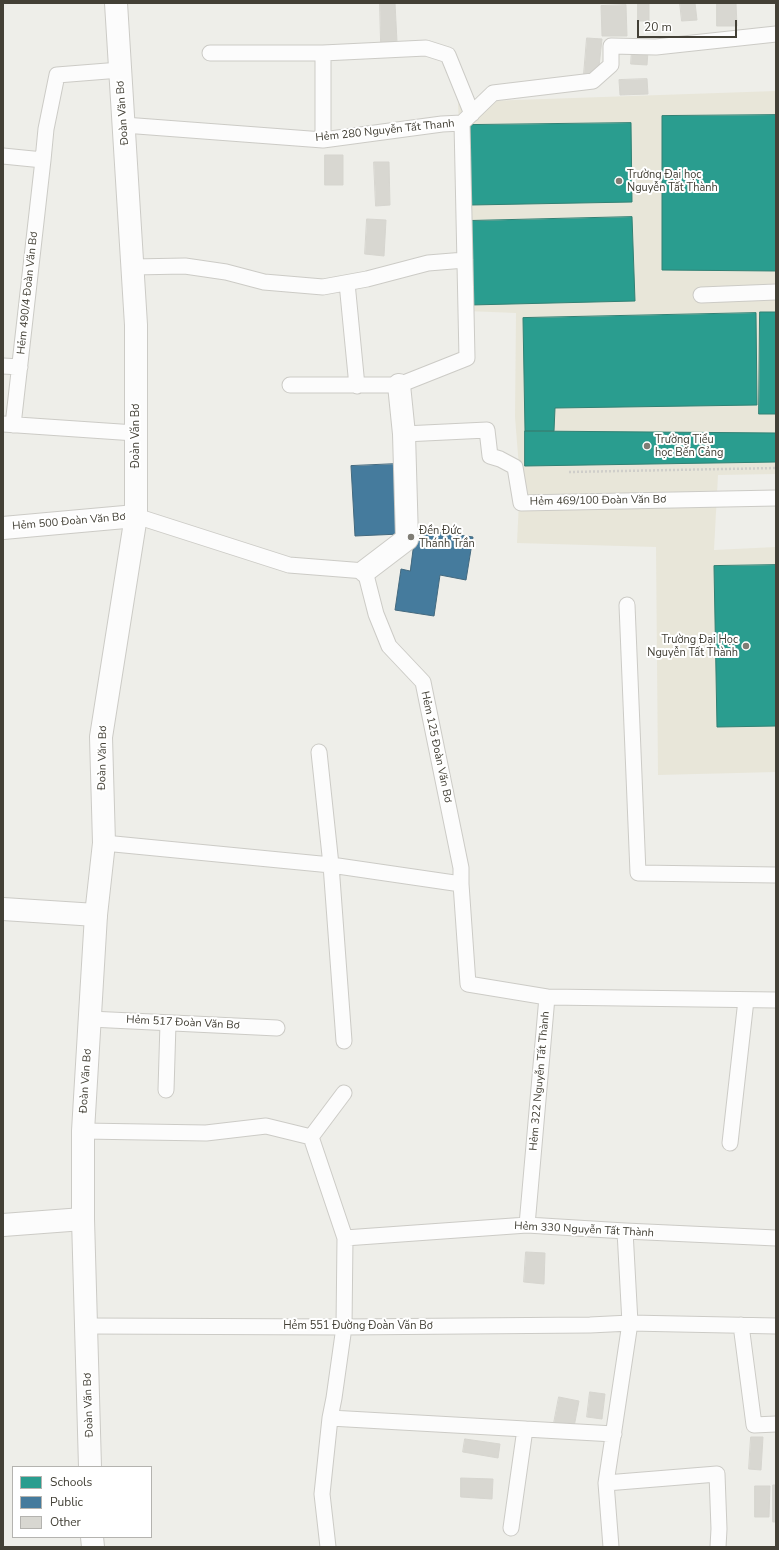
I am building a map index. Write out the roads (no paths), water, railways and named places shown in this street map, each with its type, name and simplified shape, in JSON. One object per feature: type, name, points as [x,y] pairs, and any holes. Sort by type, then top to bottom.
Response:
[{"type":"street","name":"Đoàn Văn Bơ","points":[[90,1466],[82,1131],[96,915],[104,843],[101,737],[136,516],[136,325],[116,3]]},
{"type":"street","points":[[365,571],[407,539],[404,434],[399,385]]},
{"type":"street","name":"Hẻm 500 Đoàn Văn Bơ","points":[[3,528],[136,516]]},
{"type":"street","points":[[3,909],[96,915]]},
{"type":"street","points":[[3,1225],[83,1219]]},
{"type":"lane","points":[[467,118],[493,93],[593,80],[611,65],[611,46],[656,47],[776,34]]},
{"type":"lane","points":[[210,53],[323,53],[426,48],[448,55],[467,118],[465,260],[466,358],[399,385],[290,385]]},
{"type":"lane","points":[[323,53],[323,140]]},
{"type":"lane","name":"Hẻm 490/4 Đoàn Văn Bơ","points":[[8,425],[20,367],[46,129],[57,75],[120,70]]},
{"type":"lane","name":"Hẻm 280 Nguyễn Tất Thanh","points":[[124,125],[323,140],[442,124],[467,118]]},
{"type":"lane","points":[[3,156],[43,160]]},
{"type":"lane","points":[[133,267],[185,266],[226,272],[264,282],[323,287],[367,279],[428,263],[465,260]]},
{"type":"lane","points":[[347,283],[357,386]]},
{"type":"lane","points":[[701,295],[776,292]]},
{"type":"lane","points":[[3,366],[20,367]]},
{"type":"lane","points":[[8,425],[136,433]]},
{"type":"lane","name":"Hẻm 469/100 Đoàn Văn Bơ","points":[[404,434],[487,430],[490,456],[500,459],[514,467],[521,503],[776,498]]},
{"type":"lane","points":[[136,516],[289,565],[365,571]]},
{"type":"lane","name":"Hẻm 125 Đoàn Văn Bơ","points":[[365,571],[376,614],[389,646],[423,682],[461,868],[468,984],[547,997]]},
{"type":"lane","points":[[627,605],[638,873],[776,875]]},
{"type":"lane","points":[[319,752],[331,865],[344,1041]]},
{"type":"lane","points":[[104,843],[331,865],[461,884]]},
{"type":"lane","name":"Hẻm 322 Nguyễn Tất Thành","points":[[527,1225],[547,997],[776,1000]]},
{"type":"lane","points":[[730,1142],[746,1000]]},
{"type":"lane","name":"Hẻm 517 Đoàn Văn Bơ","points":[[90,1019],[277,1028]]},
{"type":"lane","points":[[166,1090],[168,1023]]},
{"type":"lane","points":[[311,1137],[344,1093]]},
{"type":"lane","points":[[82,1131],[206,1133],[266,1126],[311,1137]]},
{"type":"lane","points":[[311,1137],[345,1238],[344,1327],[330,1418],[322,1494],[328,1547]]},
{"type":"lane","name":"Hẻm 330 Nguyễn Tất Thành","points":[[345,1238],[527,1225],[776,1238]]},
{"type":"lane","points":[[611,1547],[606,1482],[630,1323],[625,1231]]},
{"type":"lane","name":"Hẻm 551 Đường Đoàn Văn Bơ","points":[[87,1326],[344,1327],[590,1325],[630,1323],[776,1326]]},
{"type":"lane","points":[[740,1325],[754,1425],[776,1424]]},
{"type":"lane","points":[[330,1418],[614,1434]]},
{"type":"lane","points":[[511,1528],[525,1429]]},
{"type":"lane","points":[[606,1482],[716,1474],[719,1529],[718,1547]]},
{"type":"place","name":"Trường Đại học Nguyễn Tất Thành","points":[[619,181]]},
{"type":"place","name":"Trường Tiểu học Bến Cảng","points":[[647,446]]},
{"type":"place","name":"Đền Đức Thánh Trần","points":[[411,537]]},
{"type":"place","name":"Trường Đại Học Nguyễn Tất Thành","points":[[746,646]]}]
